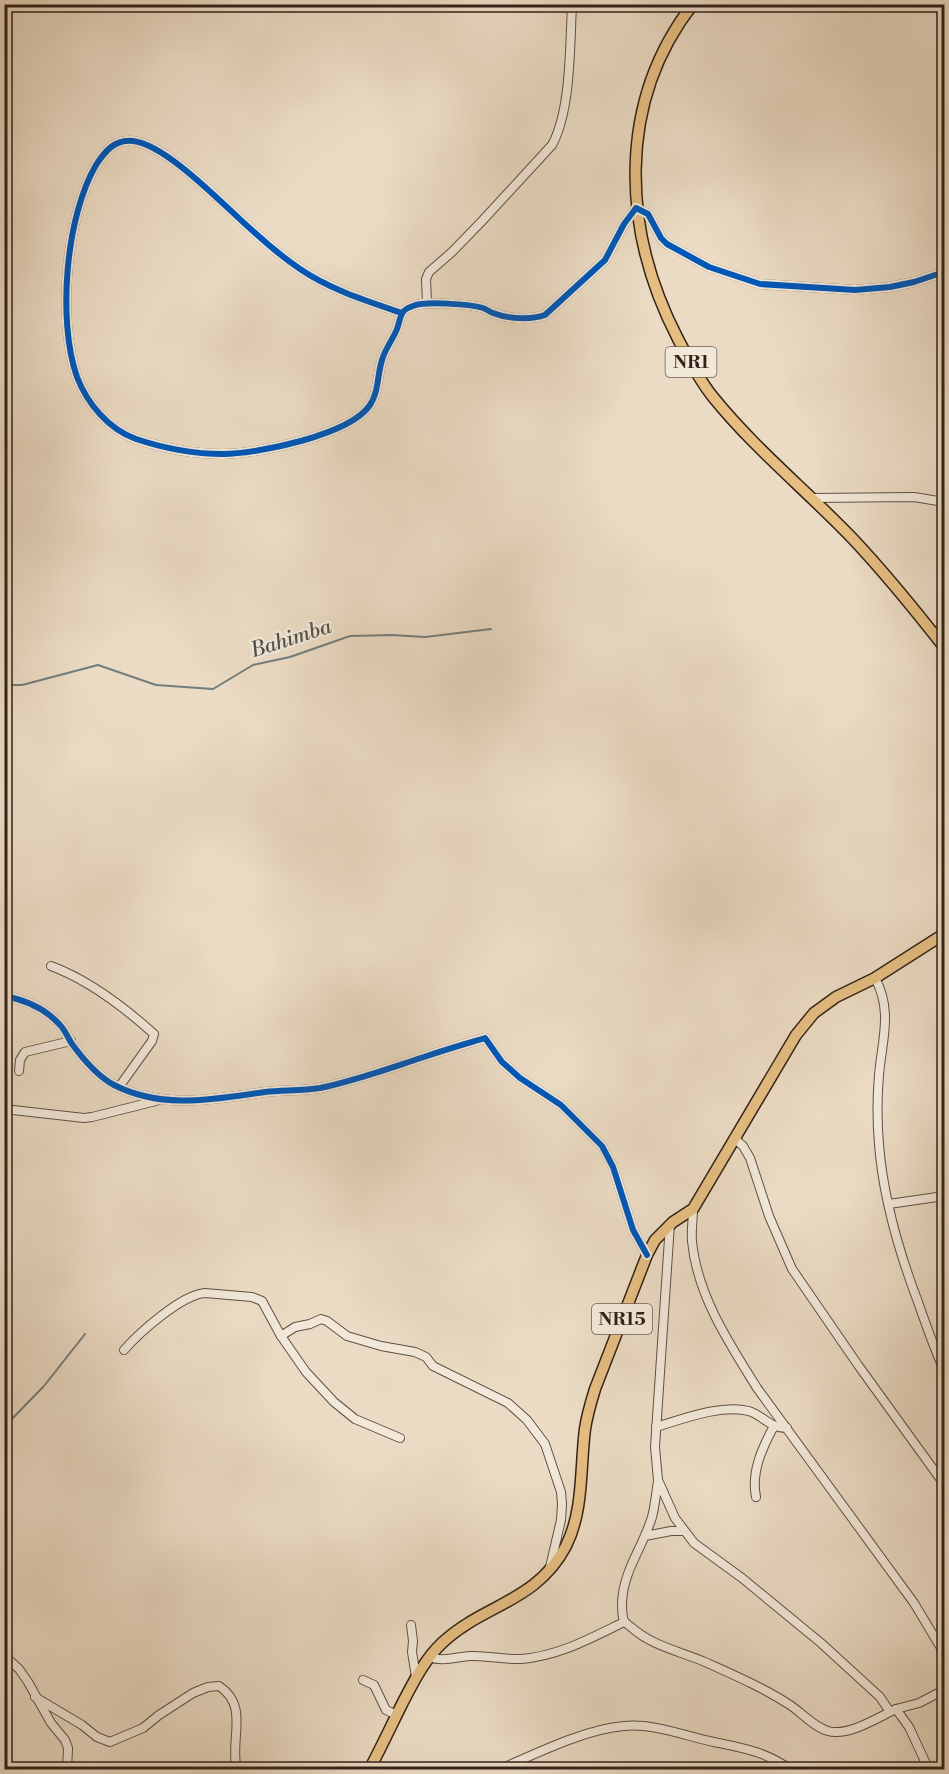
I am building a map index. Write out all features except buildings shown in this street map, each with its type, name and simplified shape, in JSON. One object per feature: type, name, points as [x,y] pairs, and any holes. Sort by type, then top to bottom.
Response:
[{"type":"highway","name":"NR1","points":[[693,4],[664,48],[652,75],[639,128],[636,154],[636,208],[649,269],[683,350],[712,396],[749,438],[854,540],[945,647]]},
{"type":"highway","name":"NR15","points":[[369,1770],[416,1677],[439,1645],[456,1631],[530,1589],[549,1571],[566,1546],[574,1525],[579,1496],[589,1408],[598,1379],[647,1255],[655,1240],[670,1224],[693,1209],[784,1051],[814,1013],[836,997],[875,978],[945,934]]},
{"type":"street","points":[[427,303],[426,279],[429,272],[452,252],[497,205],[552,145],[557,135],[561,126],[565,96],[572,4]]},
{"type":"street","points":[[402,313],[353,296],[299,268],[254,232],[188,172],[144,144],[133,141],[114,144],[100,158],[81,197],[68,264],[68,325],[76,375],[86,397],[110,424],[132,438],[188,451],[224,454],[277,447],[345,425],[368,409],[374,399],[383,358],[397,330],[402,313],[413,306],[427,303],[482,308],[498,315],[535,318],[545,315],[605,260],[624,224],[636,208],[648,214],[661,238],[667,244],[709,267],[760,284],[855,290],[890,287],[945,272]]},
{"type":"street","points":[[812,498],[914,497],[945,502]]},
{"type":"street","points":[[51,966],[76,977],[110,999],[154,1034],[150,1044],[119,1087]]},
{"type":"street","points":[[875,978],[886,1010],[879,1080],[878,1119],[881,1163],[889,1204],[909,1278],[933,1348],[945,1370]]},
{"type":"street","points":[[4,996],[28,1002],[40,1008],[60,1025],[99,1074],[119,1087],[158,1100]]},
{"type":"street","points":[[4,1109],[84,1118],[158,1100],[213,1099],[317,1088],[371,1074],[485,1038],[502,1062],[520,1078],[561,1105],[602,1146],[613,1167],[633,1230],[647,1255]]},
{"type":"street","points":[[19,1071],[20,1060],[25,1052],[71,1041]]},
{"type":"street","points":[[734,1138],[743,1146],[750,1158],[769,1216],[792,1269],[858,1365],[945,1484]]},
{"type":"street","points":[[889,1204],[945,1196]]},
{"type":"street","points":[[693,1209],[693,1249],[703,1291],[741,1362],[757,1388],[914,1603],[945,1653]]},
{"type":"street","points":[[670,1224],[657,1392],[655,1447],[658,1480],[652,1518],[633,1558],[622,1596],[624,1622],[641,1636],[656,1644],[692,1656],[764,1690],[830,1732],[839,1732],[869,1723],[893,1710],[919,1703],[945,1690]]},
{"type":"street","points":[[123,1350],[138,1334],[166,1313],[201,1293],[252,1297],[262,1301],[281,1336],[306,1372],[334,1402],[356,1419],[400,1438]]},
{"type":"street","points":[[281,1336],[295,1327],[321,1319],[327,1320],[347,1336],[381,1346],[415,1352],[426,1357],[433,1366],[508,1403],[527,1420],[545,1444],[561,1492],[561,1520],[549,1571]]},
{"type":"street","points":[[656,1426],[732,1410],[753,1412],[774,1426],[787,1428]]},
{"type":"street","points":[[756,1497],[755,1479],[761,1452],[774,1426]]},
{"type":"street","points":[[658,1480],[675,1518],[694,1543],[742,1578],[840,1660],[880,1697],[909,1727],[929,1770]]},
{"type":"street","points":[[645,1536],[684,1531]]},
{"type":"street","points":[[429,1657],[440,1659],[471,1656],[521,1659],[547,1655],[574,1646],[624,1622]]},
{"type":"street","points":[[411,1625],[416,1677]]},
{"type":"street","points":[[4,1659],[9,1660],[19,1669],[59,1735],[65,1740],[68,1748],[67,1770]]},
{"type":"street","points":[[363,1680],[374,1685],[386,1710],[397,1715]]},
{"type":"street","points":[[35,1697],[82,1725],[97,1737],[110,1742],[143,1728],[193,1694],[208,1687],[219,1686],[230,1694],[236,1710],[237,1770]]},
{"type":"street","points":[[498,1770],[587,1734],[625,1726],[659,1729],[754,1750],[770,1756],[791,1770]]},
{"type":"waterway","name":"Bahimba","points":[[4,685],[22,685],[98,665],[156,685],[213,689],[253,665],[290,657],[350,636],[425,637],[491,629]]},
{"type":"waterway","points":[[4,1427],[44,1386],[85,1334]]},
{"type":"cycle path","points":[[402,313],[337,289],[300,269],[265,242],[180,165],[147,145],[127,141],[111,147],[96,165],[86,186],[72,239],[66,298],[71,354],[81,387],[100,414],[126,435],[179,450],[201,453],[258,451],[302,441],[324,434],[359,416],[373,400],[383,356],[402,314],[410,307],[419,304],[448,304],[483,308],[512,318],[533,318],[545,315],[605,260],[624,224],[636,208],[648,214],[661,238],[667,244],[709,267],[760,284],[855,290],[890,287],[944,272]]},
{"type":"cycle path","points":[[4,996],[27,1002],[48,1014],[62,1027],[72,1044],[96,1072],[114,1085],[132,1093],[170,1100],[208,1099],[320,1088],[485,1038],[502,1062],[520,1078],[561,1105],[602,1146],[613,1167],[633,1230],[647,1255]]}]
